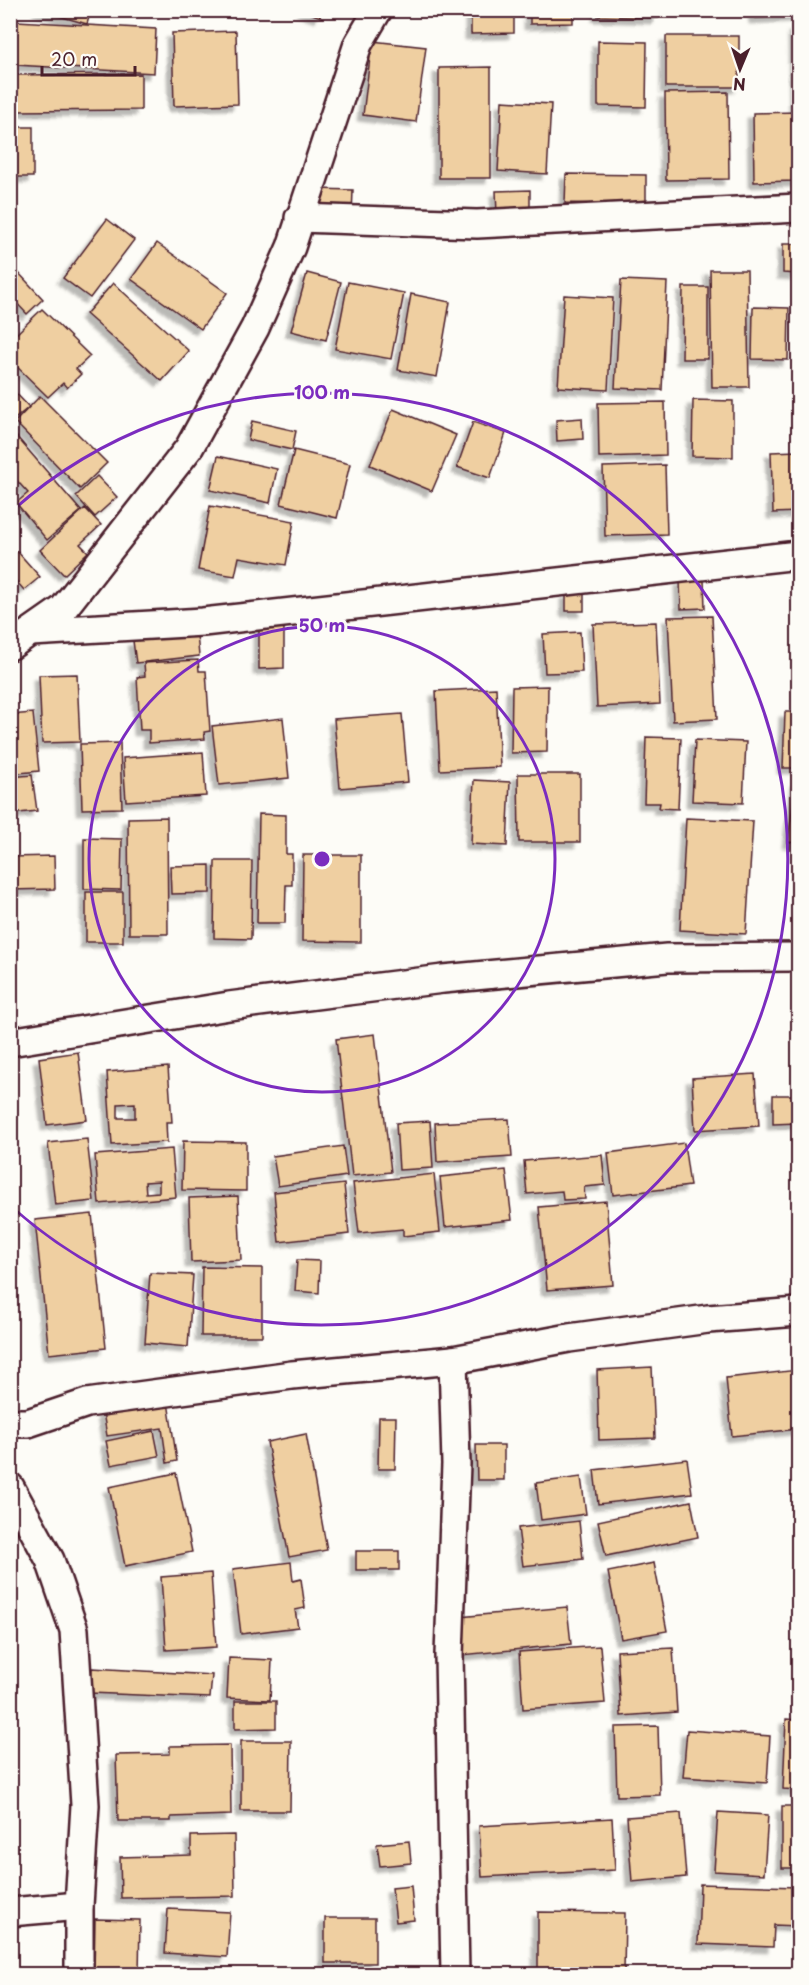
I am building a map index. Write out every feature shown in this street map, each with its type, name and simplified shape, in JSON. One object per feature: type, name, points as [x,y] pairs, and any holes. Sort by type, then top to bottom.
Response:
[{"type":"street","points":[[21,639],[63,609],[189,448],[255,328],[291,247],[358,44],[378,10]]},
{"type":"street","points":[[299,218],[477,224],[798,208]]},
{"type":"street","points":[[21,639],[203,622],[798,555]]},
{"type":"street","points":[[10,1042],[229,1006],[443,979],[667,958],[798,957]]},
{"type":"street","points":[[10,1423],[28,1423],[87,1403],[292,1375],[453,1360],[569,1338],[708,1319],[798,1312]]},
{"type":"street","points":[[453,1360],[456,1464],[449,1655],[454,1974]]},
{"type":"street","points":[[10,1487],[50,1560],[74,1630],[85,1805],[79,1906],[79,1974]]},
{"type":"street","points":[[10,1912],[79,1906]]},
{"type":"building","points":[[38,10],[91,10],[87,24]]},
{"type":"building","points":[[302,10],[322,10],[320,17]]},
{"type":"building","points":[[471,10],[514,10],[514,33],[471,34]]},
{"type":"building","points":[[530,10],[573,10],[573,23],[530,24]]},
{"type":"building","points":[[599,10],[658,10],[658,18],[598,16]]},
{"type":"building","points":[[754,10],[798,10],[798,16],[755,18]]},
{"type":"building","points":[[17,21],[156,29],[154,73],[15,65]]},
{"type":"building","points":[[794,27],[798,27],[798,108],[795,108]]},
{"type":"building","points":[[236,31],[238,104],[174,106],[172,33]]},
{"type":"building","points":[[666,36],[739,36],[739,87],[666,87]]},
{"type":"building","points":[[372,41],[426,47],[416,122],[363,115]]},
{"type":"building","points":[[598,41],[647,42],[646,107],[598,106]]},
{"type":"building","points":[[491,67],[491,178],[439,178],[439,68]]},
{"type":"building","points":[[141,74],[141,110],[13,111],[13,75]]},
{"type":"building","points":[[728,92],[729,179],[666,180],[665,93]]},
{"type":"building","points":[[502,101],[551,104],[547,174],[498,171]]},
{"type":"building","points":[[797,112],[797,181],[754,182],[753,113]]},
{"type":"building","points":[[10,127],[33,127],[33,177],[10,177]]},
{"type":"building","points":[[566,174],[646,175],[646,205],[565,203]]},
{"type":"building","points":[[317,189],[353,190],[352,216],[316,214]]},
{"type":"building","points":[[530,190],[530,214],[497,214],[496,191]]},
{"type":"building","points":[[107,219],[134,240],[90,298],[63,278]]},
{"type":"building","points":[[157,243],[227,293],[201,329],[131,279]]},
{"type":"building","points":[[783,244],[798,244],[798,274],[783,273]]},
{"type":"building","points":[[16,270],[43,299],[27,314],[10,296],[10,276]]},
{"type":"building","points":[[710,270],[747,270],[749,387],[712,387]]},
{"type":"building","points":[[307,273],[341,282],[326,340],[291,331]]},
{"type":"building","points":[[621,280],[667,282],[662,390],[615,388]]},
{"type":"building","points":[[348,282],[404,293],[391,359],[335,349]]},
{"type":"building","points":[[113,283],[189,351],[162,381],[86,314]]},
{"type":"building","points":[[683,287],[708,287],[708,359],[682,359]]},
{"type":"building","points":[[411,294],[450,302],[437,377],[398,370]]},
{"type":"building","points":[[564,295],[613,298],[608,390],[558,387]]},
{"type":"building","points":[[753,307],[789,308],[788,360],[752,359]]},
{"type":"building","points":[[42,309],[90,356],[76,369],[81,374],[67,388],[63,383],[48,397],[10,360],[10,340]]},
{"type":"building","points":[[12,389],[29,407],[10,423],[10,391]]},
{"type":"building","points":[[40,396],[107,463],[80,489],[15,422]]},
{"type":"building","points":[[693,400],[733,401],[733,457],[692,456]]},
{"type":"building","points":[[665,402],[666,455],[599,457],[598,403]]},
{"type":"building","points":[[393,409],[456,435],[432,491],[370,465]]},
{"type":"building","points":[[582,418],[583,439],[557,441],[556,420]]},
{"type":"building","points":[[252,421],[296,431],[292,450],[248,440]]},
{"type":"building","points":[[473,422],[506,433],[490,478],[457,467]]},
{"type":"building","points":[[10,429],[81,511],[47,540],[16,503],[28,493],[10,473]]},
{"type":"building","points":[[294,450],[350,464],[337,518],[281,504]]},
{"type":"building","points":[[798,451],[798,512],[773,513],[771,452]]},
{"type":"building","points":[[218,456],[277,469],[270,503],[210,490]]},
{"type":"building","points":[[665,465],[667,534],[605,536],[603,467]]},
{"type":"building","points":[[97,476],[117,497],[95,517],[76,496]]},
{"type":"building","points":[[210,506],[294,521],[286,565],[239,557],[235,576],[198,570]]},
{"type":"building","points":[[85,508],[101,525],[80,544],[88,552],[64,575],[40,550]]},
{"type":"building","points":[[17,551],[40,577],[24,590],[10,574],[10,557]]},
{"type":"building","points":[[704,580],[705,608],[681,609],[680,581]]},
{"type":"building","points":[[566,594],[584,594],[584,611],[566,611]]},
{"type":"building","points":[[712,616],[717,719],[673,721],[668,617]]},
{"type":"building","points":[[656,622],[660,704],[597,707],[593,624]]},
{"type":"building","points":[[259,625],[284,625],[284,668],[259,669]]},
{"type":"building","points":[[580,632],[582,672],[545,673],[543,634]]},
{"type":"building","points":[[197,634],[199,656],[136,663],[133,641]]},
{"type":"building","points":[[198,660],[199,671],[206,671],[210,731],[204,732],[205,739],[149,743],[149,730],[140,730],[137,677],[145,676],[144,663]]},
{"type":"building","points":[[77,674],[80,742],[42,743],[39,675]]},
{"type":"building","points":[[548,686],[547,752],[511,753],[512,687]]},
{"type":"building","points":[[496,688],[500,767],[440,770],[436,691]]},
{"type":"building","points":[[785,712],[798,712],[798,768],[783,768]]},
{"type":"building","points":[[33,713],[39,771],[10,774],[10,715]]},
{"type":"building","points":[[402,714],[408,782],[340,788],[334,719]]},
{"type":"building","points":[[283,718],[289,778],[219,785],[212,726]]},
{"type":"building","points":[[646,737],[681,738],[678,809],[659,808],[660,803],[644,803]]},
{"type":"building","points":[[695,740],[746,742],[743,803],[692,801]]},
{"type":"building","points":[[120,743],[122,808],[82,809],[80,744]]},
{"type":"building","points":[[203,752],[206,796],[126,801],[123,758]]},
{"type":"building","points":[[518,774],[580,774],[580,842],[519,842]]},
{"type":"building","points":[[32,775],[37,811],[10,814],[10,777]]},
{"type":"building","points":[[474,780],[510,782],[507,846],[471,844]]},
{"type":"building","points":[[796,781],[798,781],[798,843],[788,842]]},
{"type":"building","points":[[259,814],[286,815],[286,854],[292,854],[292,885],[286,885],[285,923],[257,923]]},
{"type":"building","points":[[167,817],[168,934],[129,934],[128,818]]},
{"type":"building","points":[[686,818],[753,821],[746,934],[680,930]]},
{"type":"building","points":[[84,838],[122,839],[121,890],[84,889]]},
{"type":"building","points":[[303,855],[361,855],[361,942],[302,941]]},
{"type":"building","points":[[54,856],[55,889],[10,890],[10,857]]},
{"type":"building","points":[[215,861],[252,861],[251,939],[214,938]]},
{"type":"building","points":[[210,865],[210,893],[171,894],[170,866]]},
{"type":"building","points":[[86,892],[123,892],[123,942],[86,942]]},
{"type":"building","points":[[375,1034],[391,1172],[352,1176],[336,1039]]},
{"type":"building","points":[[78,1052],[87,1120],[47,1125],[39,1058]]},
{"type":"building","points":[[168,1067],[172,1122],[166,1122],[167,1142],[112,1145],[107,1072]],"holes":[[[135,1103],[135,1118],[118,1118],[118,1104]]]},
{"type":"building","points":[[755,1074],[759,1126],[695,1130],[692,1078]]},
{"type":"building","points":[[773,1095],[798,1095],[798,1123],[773,1124]]},
{"type":"building","points":[[509,1119],[512,1157],[437,1162],[435,1123]]},
{"type":"building","points":[[430,1121],[433,1168],[399,1170],[396,1123]]},
{"type":"building","points":[[87,1139],[94,1201],[55,1205],[48,1143]]},
{"type":"building","points":[[183,1141],[246,1142],[246,1191],[182,1190]]},
{"type":"building","points":[[684,1143],[690,1186],[613,1195],[608,1153]]},
{"type":"building","points":[[343,1146],[347,1176],[278,1186],[273,1156]]},
{"type":"building","points":[[172,1149],[176,1197],[99,1204],[95,1155]],"holes":[[[159,1181],[159,1192],[146,1193],[145,1182]]]},
{"type":"building","points":[[602,1155],[605,1185],[584,1187],[585,1199],[563,1200],[562,1191],[527,1194],[524,1161]]},
{"type":"building","points":[[506,1170],[512,1220],[445,1227],[440,1177]]},
{"type":"building","points":[[434,1174],[440,1232],[403,1236],[403,1229],[359,1233],[353,1183]]},
{"type":"building","points":[[344,1184],[349,1234],[279,1242],[274,1192]]},
{"type":"building","points":[[238,1196],[241,1260],[191,1262],[189,1198]]},
{"type":"building","points":[[606,1201],[613,1285],[547,1290],[539,1207]]},
{"type":"building","points":[[92,1214],[106,1348],[49,1354],[35,1220]]},
{"type":"building","points":[[297,1260],[320,1261],[319,1293],[295,1291]]},
{"type":"building","points":[[202,1267],[262,1268],[262,1336],[201,1336]]},
{"type":"building","points":[[150,1273],[193,1275],[188,1347],[145,1343]]},
{"type":"building","points":[[652,1367],[655,1438],[599,1440],[597,1370]]},
{"type":"building","points":[[798,1370],[798,1429],[732,1436],[726,1378]]},
{"type":"building","points":[[168,1402],[177,1461],[167,1463],[162,1428],[107,1436],[103,1412]]},
{"type":"building","points":[[379,1417],[396,1417],[395,1469],[378,1469]]},
{"type":"building","points":[[154,1431],[159,1456],[111,1465],[106,1441]]},
{"type":"building","points":[[306,1434],[327,1550],[289,1557],[267,1442]]},
{"type":"building","points":[[476,1445],[504,1445],[504,1480],[477,1480]]},
{"type":"building","points":[[687,1459],[692,1493],[598,1504],[594,1470]]},
{"type":"building","points":[[176,1473],[192,1552],[125,1566],[109,1487]]},
{"type":"building","points":[[581,1477],[586,1514],[541,1520],[536,1483]]},
{"type":"building","points":[[691,1501],[698,1537],[606,1556],[598,1521]]},
{"type":"building","points":[[579,1521],[583,1559],[523,1566],[518,1528]]},
{"type":"building","points":[[356,1551],[399,1551],[399,1570],[356,1570]]},
{"type":"building","points":[[291,1562],[293,1581],[301,1579],[305,1608],[295,1610],[298,1627],[241,1634],[233,1569]]},
{"type":"building","points":[[654,1563],[667,1631],[621,1639],[608,1572]]},
{"type":"building","points":[[211,1573],[216,1647],[166,1650],[161,1577]]},
{"type":"building","points":[[567,1607],[571,1644],[462,1655],[459,1617]]},
{"type":"building","points":[[600,1646],[605,1703],[523,1709],[519,1652]]},
{"type":"building","points":[[673,1648],[677,1712],[621,1716],[617,1651]]},
{"type":"building","points":[[229,1658],[272,1660],[270,1700],[227,1698]]},
{"type":"building","points":[[92,1668],[212,1675],[210,1698],[90,1693]]},
{"type":"building","points":[[10,1671],[16,1671],[15,1712],[10,1711]]},
{"type":"building","points":[[235,1701],[276,1701],[276,1728],[235,1729]]},
{"type":"building","points":[[786,1719],[798,1720],[798,1790],[783,1789]]},
{"type":"building","points":[[658,1726],[660,1795],[617,1796],[615,1727]]},
{"type":"building","points":[[687,1730],[770,1736],[767,1783],[683,1777]]},
{"type":"building","points":[[241,1741],[291,1741],[290,1811],[241,1811]]},
{"type":"building","points":[[230,1745],[231,1815],[171,1817],[171,1821],[118,1821],[116,1755],[170,1754],[170,1746]]},
{"type":"building","points":[[782,1806],[798,1806],[798,1868],[782,1868]]},
{"type":"building","points":[[718,1812],[768,1815],[764,1874],[714,1871]]},
{"type":"building","points":[[681,1813],[686,1877],[632,1882],[627,1817]]},
{"type":"building","points":[[612,1818],[615,1870],[482,1877],[479,1826]]},
{"type":"building","points":[[234,1835],[235,1896],[121,1898],[120,1857],[191,1855],[191,1836]]},
{"type":"building","points":[[409,1841],[411,1863],[380,1866],[377,1844]]},
{"type":"building","points":[[700,1884],[798,1887],[798,1926],[774,1925],[773,1947],[698,1944]]},
{"type":"building","points":[[411,1886],[414,1920],[396,1922],[392,1888]]},
{"type":"building","points":[[168,1909],[230,1912],[227,1957],[165,1953]]},
{"type":"building","points":[[538,1912],[625,1913],[624,1974],[538,1974]]},
{"type":"building","points":[[325,1918],[375,1918],[375,1963],[325,1963]]},
{"type":"building","points":[[95,1919],[140,1920],[139,1974],[94,1974]]},
{"type":"building","points":[[329,1969],[394,1971],[394,1974],[329,1974]]}]
